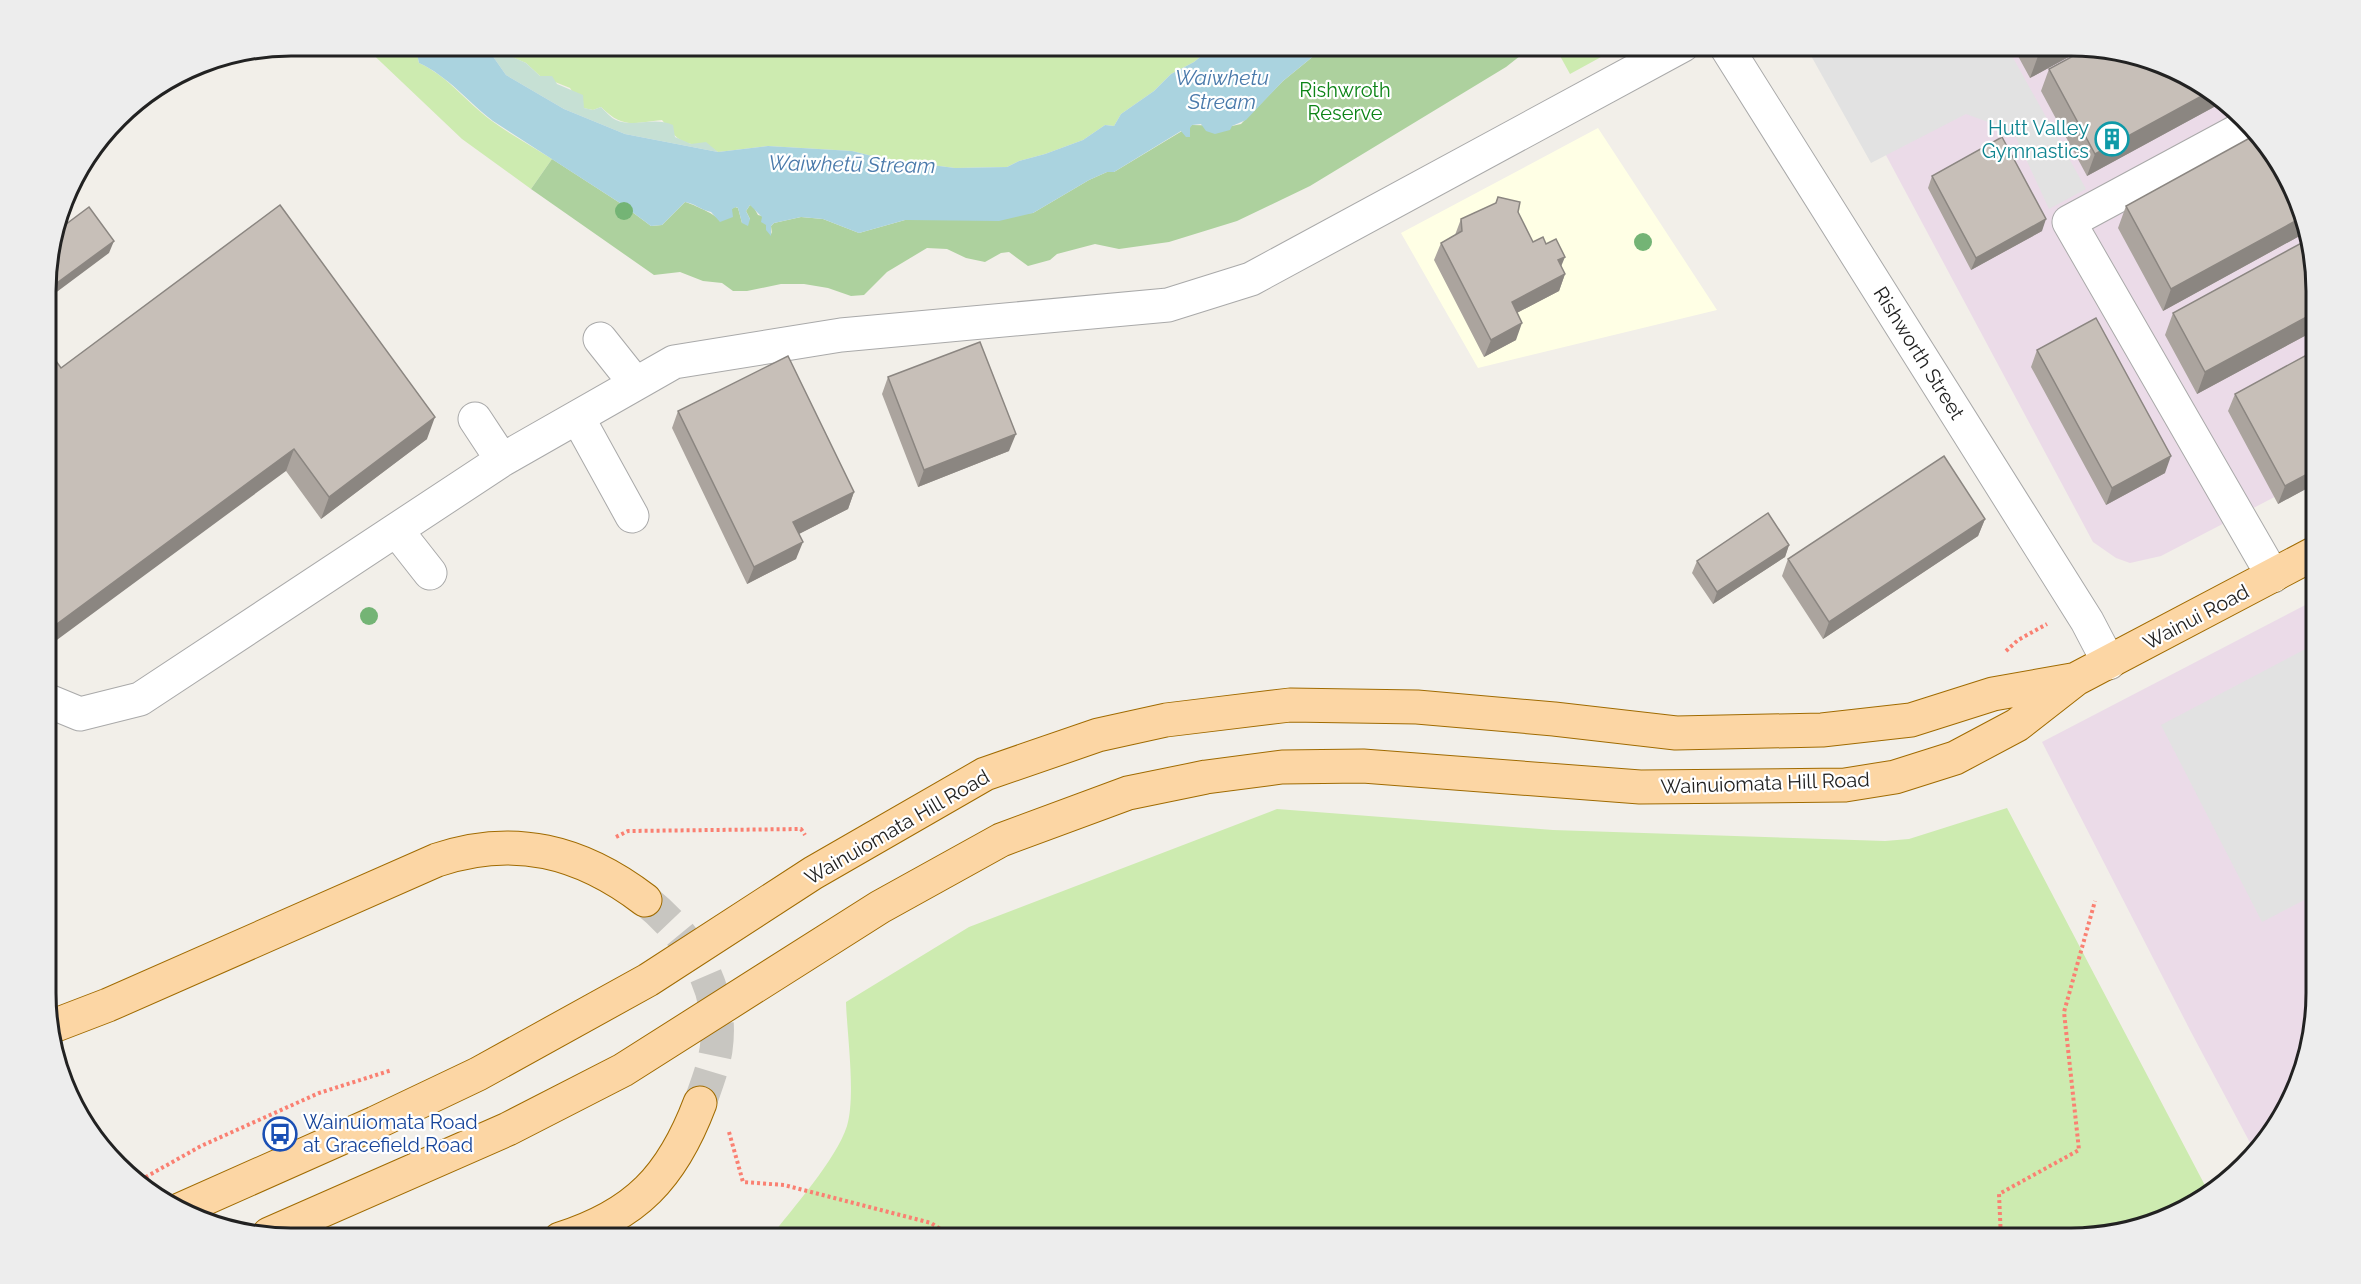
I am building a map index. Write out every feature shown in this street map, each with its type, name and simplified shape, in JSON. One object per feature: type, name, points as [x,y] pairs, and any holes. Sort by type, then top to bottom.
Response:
[{"type":"main road","name":"Wainui Road","points":[[2076,680],[2306,558]]},
{"type":"main road","name":"Wainuiomata Hill Road","points":[[189,1206],[478,1074],[648,980],[813,873],[985,774],[1098,735],[1166,720],[1290,705],[1417,707],[1676,733],[1821,730],[1911,720],[1994,694],[2076,680]]},
{"type":"main road","name":"Wainuiomata Hill Road","points":[[284,1228],[508,1129],[623,1071],[880,907],[1001,840],[1128,793],[1206,777],[1282,767],[1363,766],[1641,787],[1845,785],[1895,777],[1954,758],[2017,725],[2076,680]]},
{"type":"main road","points":[[58,1024],[108,1005],[462,851],[517,848],[570,857],[623,883],[645,900]]},
{"type":"main road","points":[[588,1228],[619,1212],[649,1190],[672,1163],[689,1134],[700,1103]]},
{"type":"street","points":[[56,704],[80,714],[140,699],[502,460],[674,362],[842,335],[1168,305],[1251,279],[1663,56]]},
{"type":"street","name":"Rishworth Street","points":[[1732,56],[2087,621],[2109,663]]},
{"type":"street","points":[[2242,129],[2069,222],[2273,576]]},
{"type":"street","points":[[600,339],[635,383]]},
{"type":"street","points":[[578,418],[632,516]]},
{"type":"street","points":[[475,419],[502,460]]},
{"type":"street","points":[[397,531],[430,573]]},
{"type":"path","points":[[611,840],[628,831],[801,829],[806,837]]},
{"type":"path","points":[[2001,1228],[1999,1194],[2079,1150],[2064,1012],[2095,901]]},
{"type":"path","points":[[729,1130],[743,1182],[784,1185],[932,1223],[940,1228]]},
{"type":"shaded area","points":[[493,56],[510,56],[526,63],[540,76],[552,76],[557,84],[583,95],[584,108],[593,110],[601,107],[612,118],[623,122],[658,122],[673,125],[675,137],[691,144],[706,142],[718,152],[625,134],[564,109],[506,75]]},
{"type":"shaded area","points":[[1811,56],[2012,56],[2086,189],[2049,209],[2013,131],[1966,114],[1871,163]]},
{"type":"shaded area","points":[[1833,56],[2086,56],[2132,63],[2175,80],[2214,104],[2237,124],[2257,147],[2281,186],[2298,229],[2305,275],[2306,481],[2161,556],[2130,563],[2116,558],[2093,542]]},
{"type":"shaded area","points":[[1598,128],[1717,310],[1478,368],[1401,233]]},
{"type":"shaded area","points":[[2306,605],[2305,1009],[2298,1055],[2288,1084],[2274,1111],[2251,1144],[2191,1032],[2042,742]]},
{"type":"shaded area","points":[[2306,649],[2306,899],[2262,922],[2161,725]]},
{"type":"green space","points":[[375,56],[417,56],[419,63],[448,82],[483,114],[552,159],[531,189],[462,139]]},
{"type":"green space","points":[[509,56],[1201,56],[1171,74],[1154,91],[1121,114],[1114,126],[1105,125],[1083,140],[1007,167],[955,168],[884,159],[852,151],[768,146],[718,152],[707,146],[682,141],[662,120],[622,122],[601,107],[593,110],[583,108],[570,88],[540,76],[526,63]]},
{"type":"green space","name":"Rishwroth Reserve","points":[[1314,56],[1520,56],[1506,67],[1310,186],[1237,221],[1169,242],[1119,249],[1095,244],[1057,254],[1050,260],[1028,266],[1009,252],[1001,253],[985,262],[966,258],[947,249],[927,248],[887,272],[864,295],[851,296],[828,288],[804,284],[781,284],[747,291],[733,291],[722,283],[703,281],[680,272],[654,275],[531,189],[552,159],[651,226],[662,225],[685,202],[716,217],[735,207],[738,208],[742,223],[750,219],[746,211],[750,205],[758,215],[762,216],[772,234],[771,226],[774,223],[801,217],[823,219],[859,233],[905,220],[1033,213],[1089,180],[1107,172],[1114,172],[1192,125],[1232,126],[1241,124],[1283,81]]},
{"type":"green space","points":[[1560,56],[1603,56],[1570,74]]},
{"type":"green space","points":[[2007,808],[2205,1186],[2161,1211],[2132,1221],[2086,1228],[778,1228],[824,1169],[847,1126],[850,1113],[851,1082],[846,1002],[969,927],[1277,809],[1553,830],[1885,841],[1909,839]]},
{"type":"water","name":"Waiwhetu Stream","points":[[417,56],[493,56],[506,75],[564,109],[625,134],[718,152],[768,146],[852,151],[884,159],[955,168],[1007,167],[1083,140],[1105,125],[1114,126],[1121,114],[1154,91],[1171,74],[1201,56],[1314,56],[1283,81],[1246,120],[1232,126],[1230,130],[1215,134],[1206,131],[1201,124],[1192,125],[1190,137],[1186,137],[1181,131],[1114,172],[1107,172],[1089,180],[1033,213],[999,221],[905,220],[859,233],[823,219],[801,217],[774,223],[771,226],[771,236],[766,230],[766,225],[761,222],[762,217],[750,205],[746,211],[750,219],[748,226],[742,223],[736,207],[732,209],[733,217],[720,222],[711,212],[685,202],[662,225],[651,226],[620,203],[493,121],[449,82],[419,63]]},
{"type":"building","name":"Hutt Valley Gymnastics","points":[[2073,56],[2117,60],[2161,73],[2202,96],[2095,154],[2049,69]]},
{"type":"building","points":[[2002,137],[2046,219],[1976,258],[1932,176]]},
{"type":"building","points":[[2250,138],[2274,173],[2288,200],[2295,221],[2171,289],[2126,206]]},
{"type":"building","points":[[1498,197],[1520,202],[1518,212],[1533,242],[1543,237],[1546,244],[1556,239],[1565,257],[1558,260],[1565,274],[1512,302],[1522,323],[1491,340],[1441,243],[1462,231],[1461,219],[1496,203]]},
{"type":"building","points":[[280,205],[435,417],[329,497],[294,449],[56,625],[56,361],[61,368]]},
{"type":"building","points":[[89,207],[114,241],[56,284],[60,244],[64,226]]},
{"type":"building","points":[[2301,243],[2305,275],[2306,317],[2205,372],[2173,313]]},
{"type":"building","points":[[2096,318],[2171,456],[2112,488],[2037,350]]},
{"type":"building","points":[[980,342],[1016,434],[924,470],[888,377]]},
{"type":"building","points":[[2306,355],[2306,475],[2285,486],[2235,394]]},
{"type":"building","points":[[788,356],[854,492],[793,522],[803,542],[754,567],[678,411]]},
{"type":"building","points":[[1944,456],[1985,519],[1829,622],[1788,559]]},
{"type":"building","points":[[1768,513],[1789,545],[1717,592],[1697,561]]},
{"type":"tunnel","points":[[645,900],[677,930],[701,966],[710,985],[715,1006],[716,1050],[700,1103]]},
{"type":"place","name":"Hutt Valley Gymnastics","points":[[2112,139]]},
{"type":"place","name":"Wainuiomata Road at Gracefield Road","points":[[280,1134]]},
{"type":"water label","name":"Waiwhetū Stream","points":[[852,164]]}]
